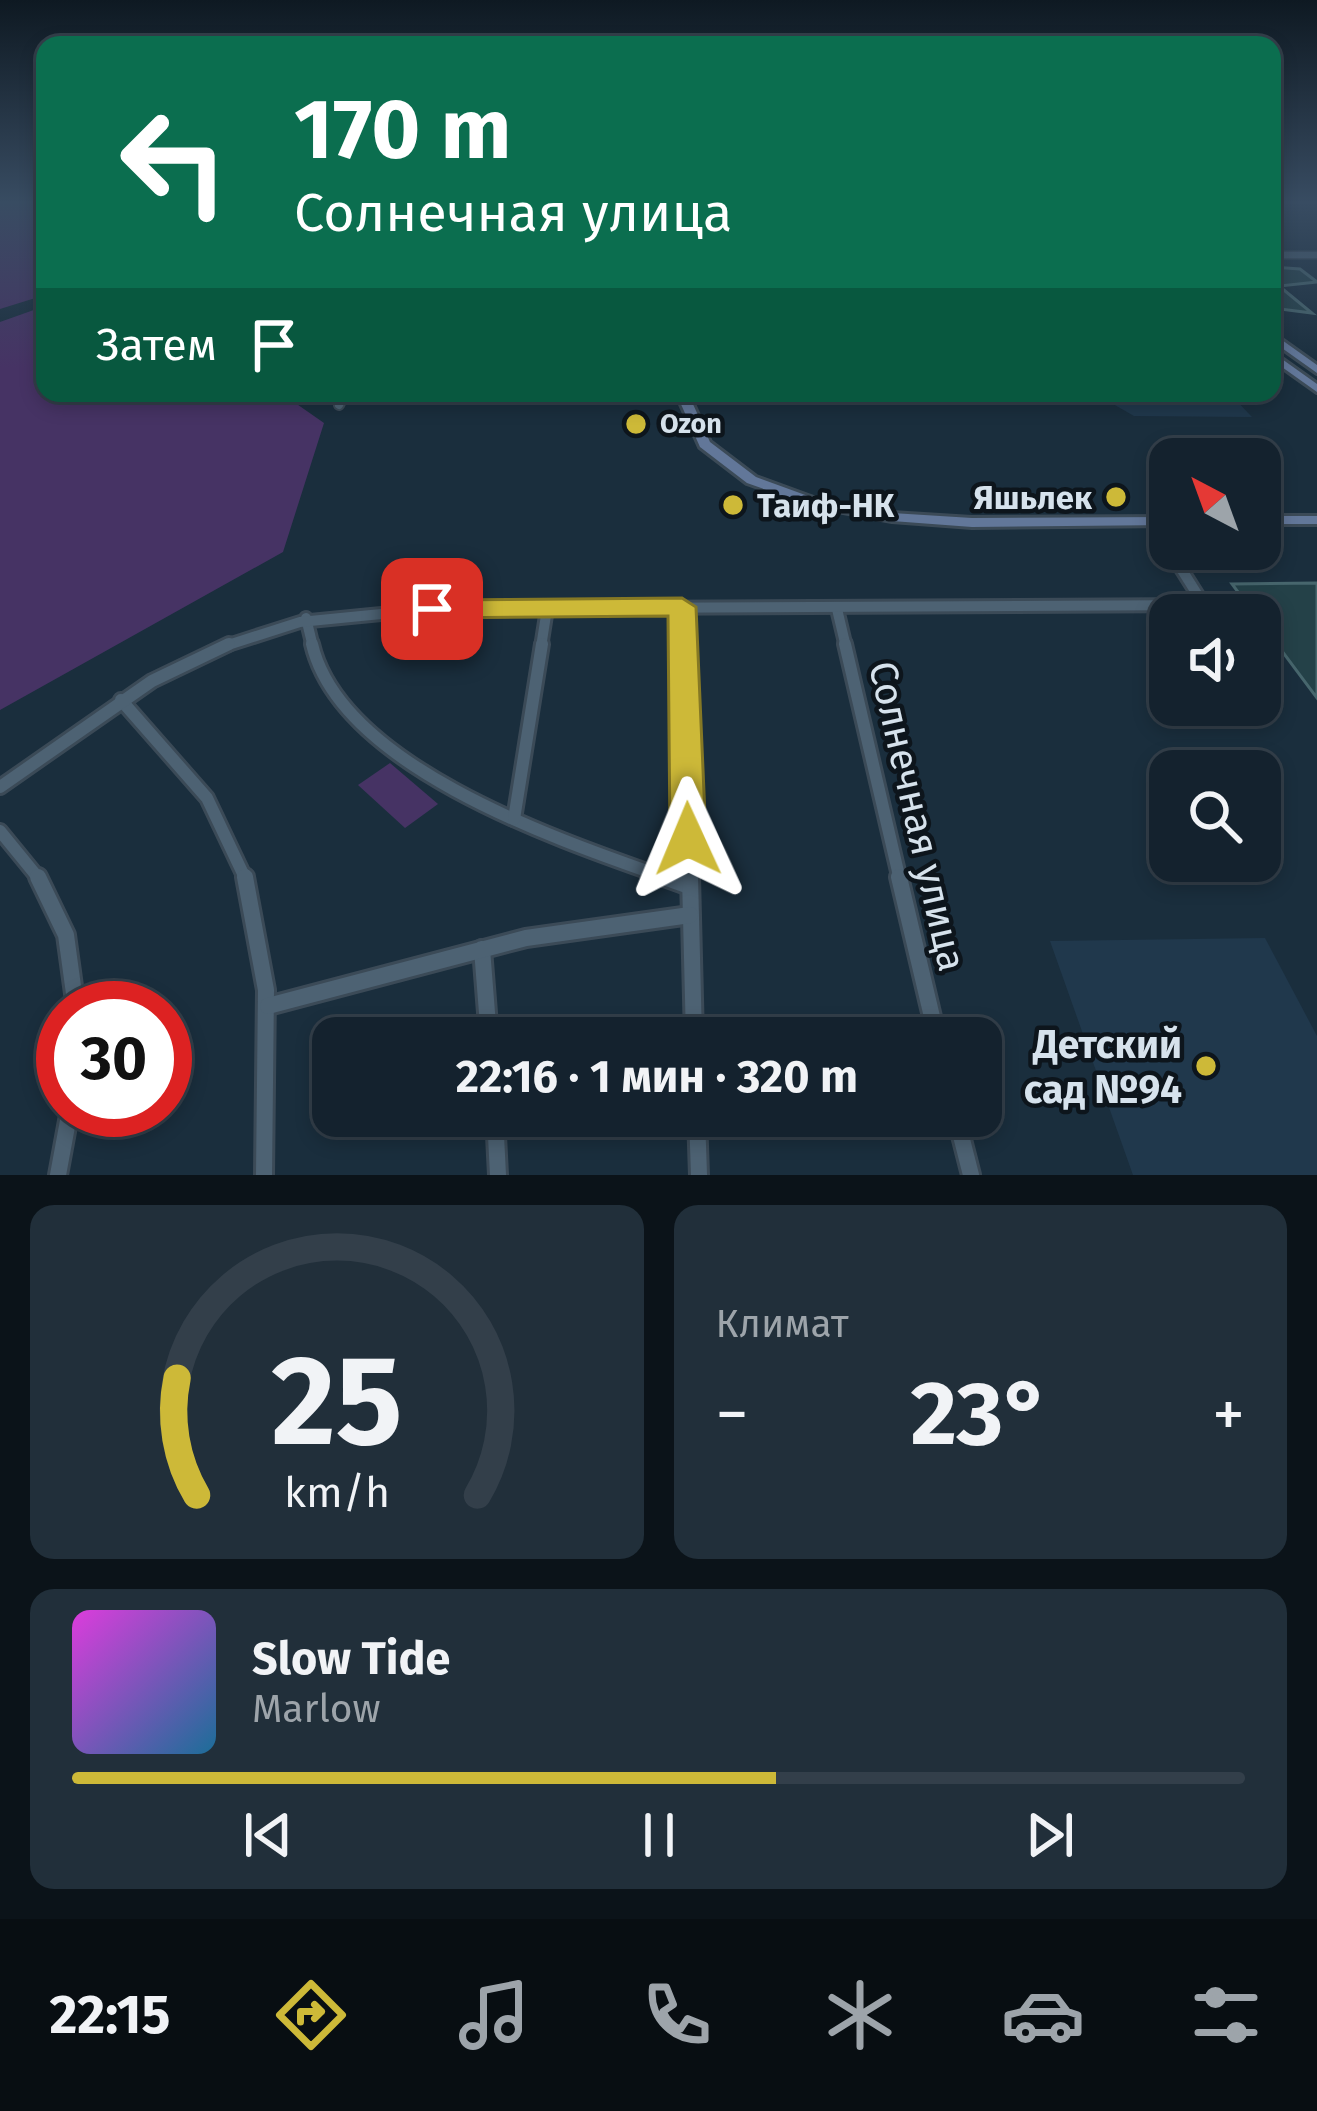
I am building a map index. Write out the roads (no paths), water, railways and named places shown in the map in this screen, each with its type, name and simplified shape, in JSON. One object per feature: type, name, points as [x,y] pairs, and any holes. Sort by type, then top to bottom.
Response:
[{"type":"street","points":[[1281,343],[1317,370]]},
{"type":"street","points":[[1281,362],[1317,389]]},
{"type":"street","points":[[685,402],[697,432],[712,451],[748,476],[806,502],[920,521],[1149,521]]},
{"type":"street","points":[[1281,520],[1317,520]]},
{"type":"street","points":[[0,788],[122,700],[220,643],[306,618],[383,610],[1204,605],[1182,570]]},
{"type":"street","points":[[682,607],[693,1017]]},
{"type":"street","points":[[514,819],[547,609]]},
{"type":"street","name":"Солнечная улица","points":[[837,609],[932,1017]]},
{"type":"street","points":[[306,618],[306,636],[316,659],[370,734],[454,789],[514,819],[689,886]]},
{"type":"street","points":[[122,700],[171,752],[217,813],[255,921],[268,1006],[264,1175]]},
{"type":"street","points":[[0,831],[35,874],[70,945],[73,981]]},
{"type":"street","points":[[268,1006],[482,949],[689,915]]},
{"type":"street","points":[[482,949],[487,1017]]},
{"type":"street","points":[[58,1175],[65,1137]]},
{"type":"street","points":[[496,1137],[498,1175]]},
{"type":"street","points":[[698,1137],[699,1175]]},
{"type":"street","points":[[961,1137],[971,1175]]},
{"type":"place","name":"Ozon","points":[[636,424]]},
{"type":"place","name":"Яшьлек","points":[[1116,497]]},
{"type":"place","name":"Таиф-НК","points":[[733,505]]},
{"type":"place","name":"Детский сад №94","points":[[1206,1066]]}]
